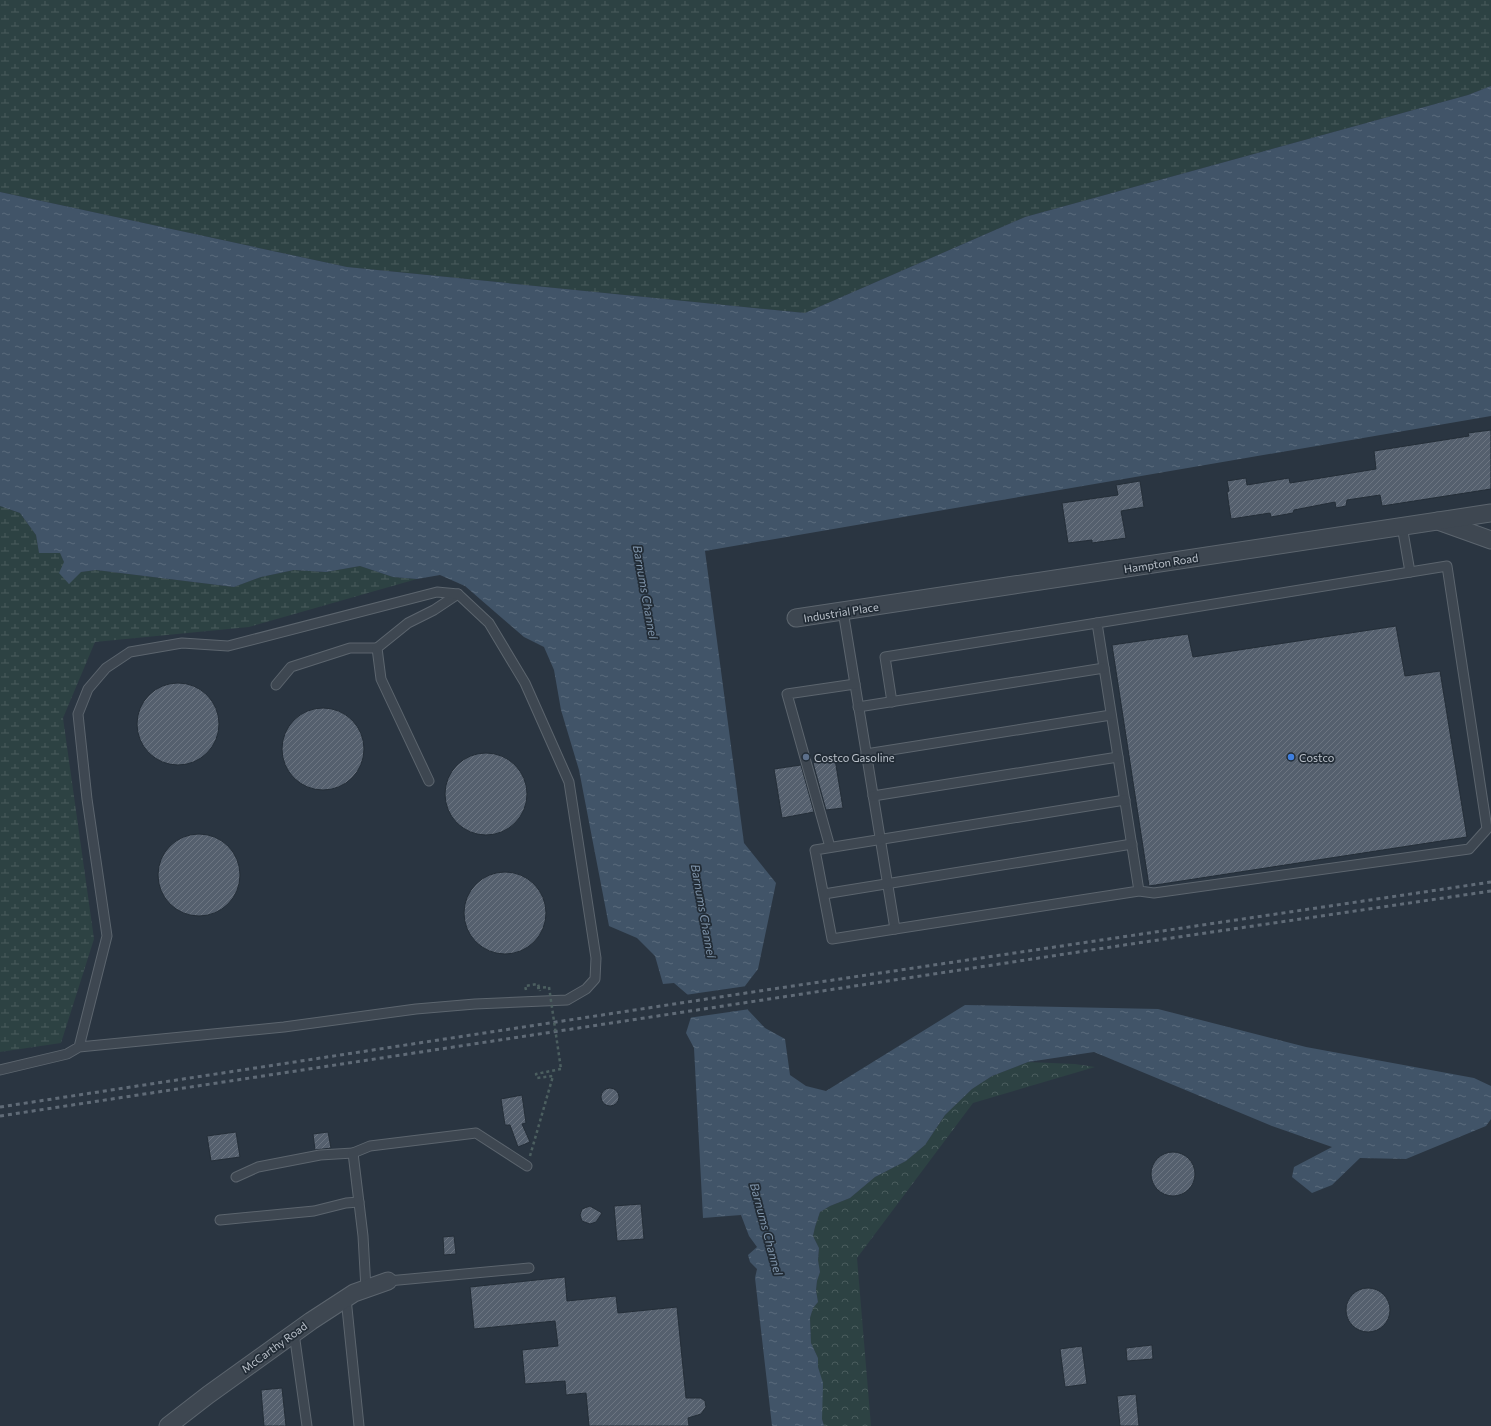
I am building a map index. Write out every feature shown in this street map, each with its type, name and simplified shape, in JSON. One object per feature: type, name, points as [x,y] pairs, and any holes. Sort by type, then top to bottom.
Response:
[{"type":"street","name":"Hampton Road","points":[[886,605],[1491,513]]},
{"type":"street","name":"Hampton Road","points":[[1436,521],[1491,540]]},
{"type":"street","name":"Industrial Place","points":[[796,618],[886,605]]},
{"type":"street","name":"McCarthy Road","points":[[168,1426],[294,1333],[346,1298],[354,1293],[388,1281]]},
{"type":"lane","points":[[1402,526],[1410,572]]},
{"type":"lane","points":[[892,702],[885,657],[1447,566],[1487,829],[1469,849],[1154,893],[1139,891],[832,940],[815,850],[880,838],[1125,800]]},
{"type":"lane","points":[[0,1070],[67,1054],[79,1047],[284,1027],[416,1009],[475,1004],[567,1000],[586,989],[595,979],[596,958],[569,782],[526,682],[489,623],[458,594],[437,592],[228,646],[182,644],[130,652],[106,668],[88,689],[78,714],[87,799],[107,936],[79,1047]]},
{"type":"lane","points":[[276,685],[291,667],[350,648],[377,648],[408,623],[434,610],[458,594]]},
{"type":"lane","points":[[843,611],[895,929]]},
{"type":"lane","points":[[1097,623],[1139,891]]},
{"type":"lane","points":[[377,648],[381,679],[429,782]]},
{"type":"lane","points":[[858,707],[1104,668]]},
{"type":"lane","points":[[830,848],[787,694],[855,684]]},
{"type":"lane","points":[[866,754],[1111,716]]},
{"type":"lane","points":[[873,796],[1118,757]]},
{"type":"lane","points":[[824,894],[1132,844]]},
{"type":"lane","points":[[236,1177],[258,1167],[320,1155],[353,1153],[370,1146],[476,1133],[527,1166]]},
{"type":"lane","points":[[353,1153],[363,1236],[366,1289]]},
{"type":"lane","points":[[220,1220],[314,1212],[346,1203],[359,1202]]},
{"type":"lane","points":[[388,1281],[529,1268]]},
{"type":"lane","points":[[346,1298],[359,1426]]},
{"type":"lane","points":[[294,1333],[307,1426]]},
{"type":"path","points":[[527,1166],[553,1076],[537,1078],[536,1074],[561,1069],[550,987],[526,990],[525,986],[538,984]]},
{"type":"green space","points":[[0,0],[1491,0],[1491,86],[1468,95],[1025,217],[805,313],[347,267],[0,192]]},
{"type":"green space","points":[[0,506],[20,513],[36,535],[39,553],[60,553],[64,562],[81,572],[96,570],[234,587],[261,577],[294,570],[326,572],[360,566],[393,577],[417,579],[249,627],[95,642],[63,718],[94,939],[61,1043],[0,1052]]},
{"type":"green space","points":[[1028,1062],[1075,1064],[1095,1067],[973,1103],[857,1258],[871,1426],[824,1426],[822,1419],[822,1383],[818,1367],[818,1358],[811,1343],[810,1318],[813,1308],[818,1302],[816,1290],[820,1272],[818,1260],[819,1248],[813,1236],[820,1212],[830,1206],[850,1198],[875,1177],[906,1161],[925,1145],[945,1115],[972,1089],[992,1076]]},
{"type":"water","name":"Barnums Channel","points":[[1491,86],[1491,416],[705,551],[744,843],[776,883],[758,969],[745,986],[748,1010],[765,1028],[785,1039],[790,1075],[806,1086],[826,1091],[965,1005],[1158,1009],[1306,1047],[1474,1078],[1491,1086],[1491,1119],[1486,1126],[1406,1159],[1360,1158],[1332,1185],[1312,1193],[1292,1177],[1294,1167],[1332,1147],[1272,1126],[1094,1052],[1028,1062],[992,1076],[972,1089],[945,1115],[925,1145],[906,1161],[875,1177],[850,1198],[830,1206],[820,1212],[813,1236],[819,1248],[818,1260],[820,1272],[816,1290],[818,1302],[813,1308],[810,1318],[811,1343],[818,1358],[818,1367],[823,1383],[822,1419],[824,1426],[772,1426],[755,1278],[757,1269],[750,1262],[748,1255],[757,1247],[749,1236],[741,1215],[703,1218],[694,1048],[686,1033],[691,1017],[688,995],[674,983],[663,984],[655,956],[637,938],[609,926],[579,770],[561,710],[554,670],[544,647],[524,637],[465,586],[440,575],[417,579],[393,577],[360,566],[326,572],[294,570],[261,577],[234,587],[96,570],[81,572],[69,584],[59,573],[64,562],[60,553],[39,553],[36,535],[20,513],[0,506],[0,192],[347,267],[805,313],[1025,217],[1468,95]]},
{"type":"pier","points":[[747,986],[750,1009],[688,1018],[687,996],[685,995]]},
{"type":"building","points":[[1491,430],[1491,489],[1382,506],[1380,495],[1347,500],[1346,506],[1336,508],[1335,502],[1294,510],[1293,513],[1271,517],[1270,513],[1231,519],[1227,481],[1246,478],[1247,485],[1289,478],[1290,483],[1376,469],[1374,451],[1469,436],[1468,433]]},
{"type":"building","points":[[1140,481],[1144,507],[1121,511],[1126,538],[1092,543],[1092,540],[1068,543],[1062,503],[1118,495],[1116,485]]},
{"type":"building","name":"Costco","points":[[1396,626],[1405,676],[1440,671],[1467,837],[1149,886],[1112,645],[1188,634],[1193,657]]},
{"type":"building","points":[[170,683],[186,683],[201,690],[212,701],[219,716],[219,732],[216,740],[207,753],[194,762],[186,765],[170,765],[155,758],[144,747],[137,732],[137,716],[144,701],[155,690]]},
{"type":"building","points":[[315,708],[331,708],[346,715],[357,726],[364,741],[364,757],[361,765],[352,778],[339,787],[331,790],[315,790],[300,783],[289,772],[282,757],[282,741],[289,726],[300,715]]},
{"type":"building","points":[[478,753],[494,753],[509,760],[520,771],[527,786],[527,802],[524,810],[515,823],[502,832],[494,835],[478,835],[463,828],[452,817],[445,802],[445,786],[452,771],[463,760]]},
{"type":"building","points":[[835,759],[843,808],[826,810],[813,763]]},
{"type":"building","points":[[801,765],[814,812],[782,818],[774,769]]},
{"type":"building","points":[[191,834],[207,834],[222,841],[233,852],[240,867],[240,883],[237,891],[228,904],[215,913],[207,916],[191,916],[176,909],[165,898],[158,883],[158,867],[165,852],[176,841]]},
{"type":"building","points":[[497,872],[513,872],[528,879],[539,890],[546,905],[546,921],[543,929],[534,942],[521,951],[513,954],[497,954],[482,947],[471,936],[464,921],[464,905],[471,890],[482,879]]},
{"type":"building","points":[[610,1088],[616,1091],[619,1097],[616,1103],[610,1106],[604,1103],[601,1097],[604,1091]]},
{"type":"building","points":[[522,1095],[526,1123],[522,1124],[530,1142],[518,1147],[510,1125],[505,1125],[501,1099]]},
{"type":"building","points":[[236,1132],[240,1157],[211,1161],[207,1136]]},
{"type":"building","points":[[328,1132],[331,1148],[315,1150],[313,1134]]},
{"type":"building","points":[[1169,1152],[1177,1152],[1189,1158],[1195,1170],[1195,1178],[1189,1190],[1177,1196],[1169,1196],[1157,1190],[1151,1178],[1151,1170],[1157,1158]]},
{"type":"building","points":[[641,1204],[644,1239],[617,1241],[614,1206]]},
{"type":"building","points":[[590,1206],[602,1213],[596,1222],[590,1224],[582,1221],[580,1215],[582,1209]]},
{"type":"building","points":[[454,1236],[456,1254],[444,1255],[443,1237]]},
{"type":"building","points":[[565,1277],[567,1301],[616,1296],[618,1313],[677,1307],[686,1398],[701,1398],[705,1401],[706,1407],[701,1414],[688,1418],[689,1426],[589,1426],[586,1393],[566,1395],[565,1381],[525,1384],[522,1350],[558,1346],[555,1321],[474,1329],[470,1287]]},
{"type":"building","points":[[1364,1288],[1372,1288],[1384,1294],[1390,1306],[1390,1314],[1384,1326],[1372,1332],[1364,1332],[1352,1326],[1346,1314],[1346,1306],[1352,1294]]},
{"type":"building","points":[[1152,1345],[1153,1359],[1127,1361],[1126,1348]]},
{"type":"building","points":[[1082,1346],[1087,1384],[1065,1387],[1060,1349]]},
{"type":"building","points":[[282,1388],[286,1426],[264,1426],[261,1390]]},
{"type":"building","points":[[1136,1394],[1139,1426],[1120,1426],[1117,1396]]},
{"type":"railway","points":[[0,1107],[746,993],[1491,882]]},
{"type":"railway","points":[[0,1116],[1131,944],[1491,891]]},
{"type":"place","name":"Costco Gasoline","points":[[806,757]]},
{"type":"place","name":"Costco","points":[[1291,757]]}]
